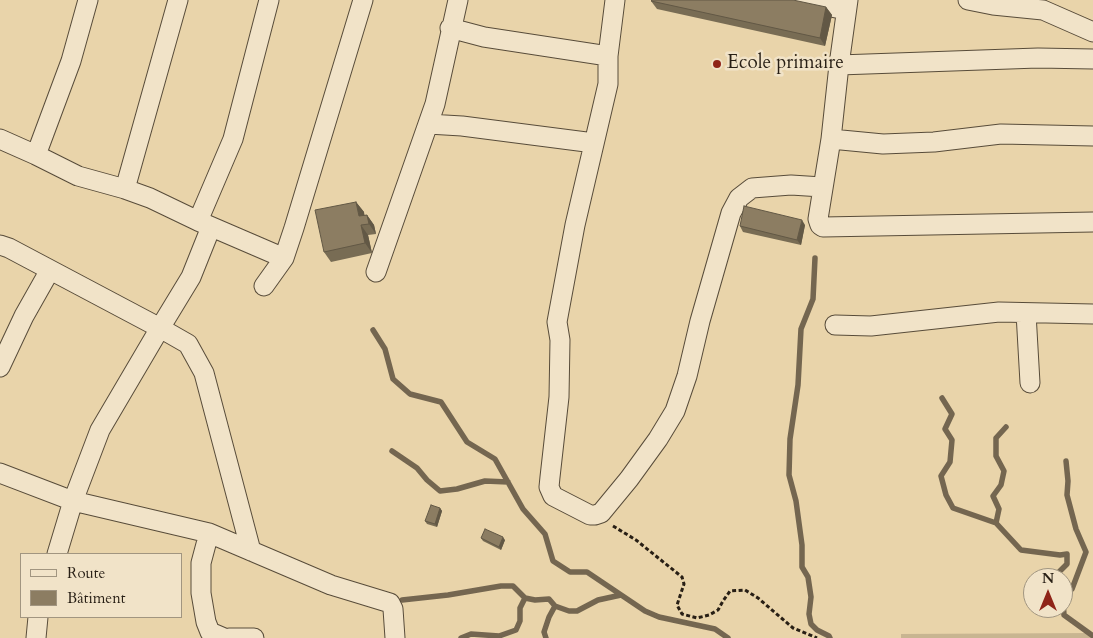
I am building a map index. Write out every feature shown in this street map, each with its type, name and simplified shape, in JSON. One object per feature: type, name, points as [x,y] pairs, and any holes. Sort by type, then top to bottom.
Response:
[{"type":"street","points":[[36,155],[71,61],[88,0]]},
{"type":"street","points":[[125,189],[178,0]]},
{"type":"street","points":[[57,553],[73,501],[100,430],[191,276],[205,224],[233,139],[269,0]]},
{"type":"street","points":[[264,286],[284,258],[305,195],[363,0]]},
{"type":"street","points":[[376,272],[435,104],[450,28],[458,0]]},
{"type":"street","points":[[615,0],[608,56],[608,84],[575,225],[558,314],[559,397],[549,487],[552,496],[590,515],[595,516],[601,513],[658,439],[674,411],[687,376],[700,321],[732,213],[739,198],[752,188],[791,185],[822,187]]},
{"type":"street","points":[[796,0],[847,5],[831,139],[818,219],[820,225],[823,227],[1093,222]]},
{"type":"street","points":[[968,0],[994,5],[1043,10],[1093,32]]},
{"type":"street","points":[[450,28],[484,37],[608,56]]},
{"type":"street","points":[[839,65],[1038,58],[1093,59]]},
{"type":"street","points":[[428,124],[471,127],[594,143]]},
{"type":"street","points":[[831,139],[883,144],[934,142],[1001,134],[1093,136]]},
{"type":"street","points":[[0,139],[78,176],[125,189],[157,201],[284,258]]},
{"type":"street","points":[[0,245],[9,248],[188,344],[204,373],[251,551]]},
{"type":"street","points":[[0,367],[24,316],[50,270]]},
{"type":"street","points":[[835,325],[871,326],[999,312],[1093,314]]},
{"type":"street","points":[[1026,313],[1030,383]]},
{"type":"street","points":[[0,473],[73,501],[209,533],[331,585],[390,603],[393,609],[395,638]]},
{"type":"street","points":[[209,533],[201,563],[201,593],[206,622],[210,632],[224,638]]},
{"type":"street","points":[[36,638],[38,618]]},
{"type":"street","points":[[229,638],[254,638]]},
{"type":"path","points":[[595,516],[636,540],[682,577],[684,584],[677,605],[682,614],[697,618],[709,615],[718,610],[730,591],[745,590],[758,598],[793,628],[818,638]]},
{"type":"shaded area","points":[[1093,633],[1093,638],[901,638],[901,634]]},
{"type":"building","points":[[652,0],[793,0],[826,7],[820,38]]},
{"type":"building","points":[[356,202],[359,216],[367,215],[369,224],[361,225],[365,243],[324,252],[315,210]]},
{"type":"building","points":[[744,206],[802,220],[797,240],[740,226]]},
{"type":"building","points":[[431,505],[440,508],[435,524],[425,521]]},
{"type":"building","points":[[485,529],[503,537],[499,547],[481,538]]},
{"type":"waterway","points":[[815,258],[813,299],[801,329],[798,385],[790,439],[789,475],[796,501],[802,545],[802,567],[808,577],[811,597],[809,614],[811,624],[830,638]]},
{"type":"waterway","points":[[373,330],[385,349],[393,379],[410,394],[441,402],[467,442],[495,459],[523,509],[545,534],[553,561],[570,572],[587,572],[645,611],[659,617],[715,629],[728,638]]},
{"type":"waterway","points":[[942,398],[952,414],[945,429],[952,440],[950,462],[941,476],[946,495],[953,508],[996,523],[1021,550],[1060,555],[1067,554],[1067,564],[1063,568]]},
{"type":"waterway","points":[[996,523],[999,509],[993,496],[1001,485],[1004,471],[996,456],[996,438],[1006,427]]},
{"type":"waterway","points":[[392,451],[417,468],[440,491],[457,489],[485,481],[508,482]]},
{"type":"waterway","points":[[1066,461],[1067,495],[1076,529],[1086,552],[1073,586]]},
{"type":"waterway","points":[[402,600],[501,586],[513,586],[525,598],[535,600],[549,599],[555,606],[569,611],[577,611],[598,600],[621,595]]},
{"type":"waterway","points":[[461,638],[471,634],[499,636],[516,630],[520,621],[520,608],[525,598]]},
{"type":"waterway","points":[[546,638],[544,632],[555,606]]},
{"type":"waterway","points":[[1068,618],[1093,636]]},
{"type":"place","name":"Ecole primaire","points":[[717,64]]}]
